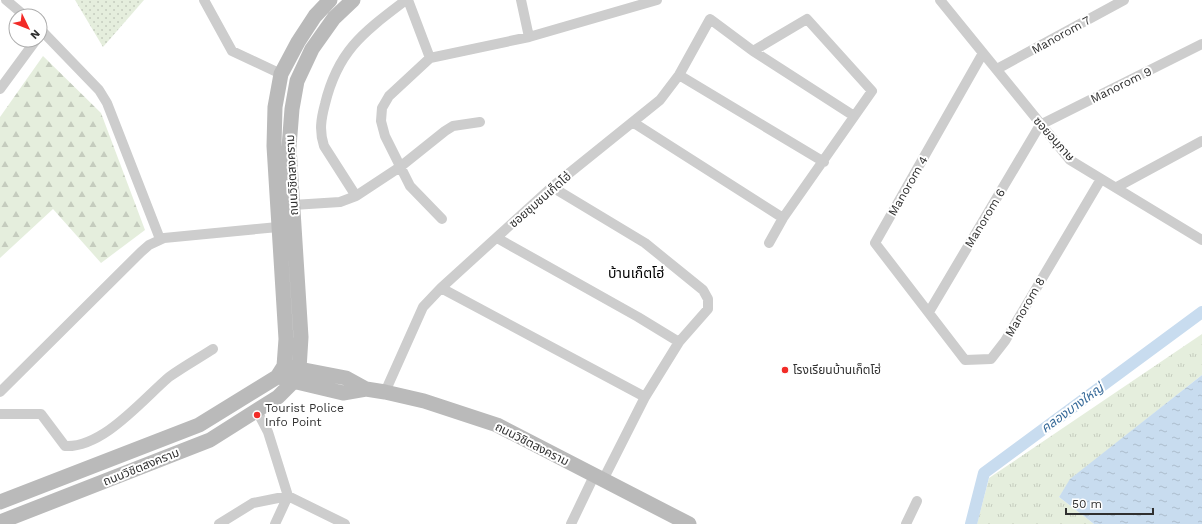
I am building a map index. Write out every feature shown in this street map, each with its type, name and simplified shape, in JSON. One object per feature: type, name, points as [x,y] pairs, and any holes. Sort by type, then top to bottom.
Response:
[{"type":"main road","name":"ถนนวิชิตสงคราม","points":[[281,372],[286,339],[274,146],[275,106],[281,74],[298,42],[316,16],[330,0]]},
{"type":"main road","name":"ถนนวิชิตสงคราม","points":[[0,522],[210,440],[278,397],[296,376],[301,337],[294,205],[289,147],[292,109],[297,81],[312,49],[330,24],[353,0]]},
{"type":"main road","name":"ถนนวิชิตสงคราม","points":[[0,502],[199,425],[281,372],[296,376],[346,378],[366,389],[424,401],[498,425],[689,524]]},
{"type":"street","points":[[6,0],[16,8]]},
{"type":"street","points":[[204,0],[232,51],[281,74]]},
{"type":"street","points":[[356,196],[324,146],[321,137],[320,123],[330,83],[344,56],[363,34],[407,0],[430,58]]},
{"type":"street","points":[[521,0],[529,37]]},
{"type":"street","points":[[442,219],[410,186],[385,136],[381,121],[382,108],[389,96],[430,58],[529,37],[632,4],[657,0]]},
{"type":"street","name":"ซอยอนุภาษ","points":[[942,0],[1040,125],[1070,160],[1101,180],[1117,187],[1202,240]]},
{"type":"street","name":"Manorom 7","points":[[997,70],[1124,0]]},
{"type":"street","name":"ซอยชุมชนเก็ตโฮ่","points":[[385,392],[423,308],[441,288],[552,187],[634,123],[660,100],[679,75],[710,19],[753,51]]},
{"type":"street","points":[[769,243],[783,218],[824,162],[872,91],[807,19],[753,51],[854,116]]},
{"type":"street","points":[[48,38],[99,90],[107,103],[160,239]]},
{"type":"street","name":"Manorom 9","points":[[1040,125],[1202,44]]},
{"type":"street","points":[[0,89],[30,48]]},
{"type":"street","name":"Manorom 4","points":[[929,312],[875,243],[983,53]]},
{"type":"street","points":[[679,75],[824,162]]},
{"type":"street","points":[[294,205],[340,202],[356,196],[400,167],[453,126],[480,122]]},
{"type":"street","points":[[634,123],[783,218]]},
{"type":"street","name":"Manorom 6","points":[[929,312],[1040,125]]},
{"type":"street","points":[[1117,187],[1202,141]]},
{"type":"street","name":"Manorom 8","points":[[929,312],[965,360],[991,359],[1005,341],[1101,180]]},
{"type":"street","points":[[552,187],[645,243],[702,290],[708,299],[708,309],[679,342],[571,524]]},
{"type":"street","points":[[2,386],[141,252],[160,239],[278,227]]},
{"type":"street","points":[[496,238],[638,317],[679,342]]},
{"type":"street","points":[[441,288],[645,397]]},
{"type":"street","points":[[0,414],[41,414],[65,446],[73,446],[100,436],[170,377],[213,349]]},
{"type":"street","points":[[257,411],[268,432],[288,496],[275,524]]},
{"type":"street","points":[[219,524],[253,503],[288,496],[345,524]]},
{"type":"street","points":[[906,524],[917,501]]},
{"type":"green space","points":[[75,0],[144,0],[103,47]]},
{"type":"green space","points":[[43,56],[101,113],[145,230],[101,263],[53,209],[0,258],[0,117]]},
{"type":"green space","points":[[1202,334],[1202,375],[1071,479],[1059,497],[1094,524],[977,524],[989,478]]},
{"type":"water","points":[[1202,375],[1202,524],[1094,524],[1059,497],[1070,479]]},
{"type":"waterway","name":"คลองบางใหญ่","points":[[971,524],[984,473],[1202,312]]},
{"type":"place","name":"โรงเรียนบ้านเก็ตโฮ่","points":[[785,370]]},
{"type":"place","name":"Tourist Police Info Point","points":[[257,415]]},
{"type":"district","name":"บ้านเก็ตโฮ่","points":[[636,273]]}]
